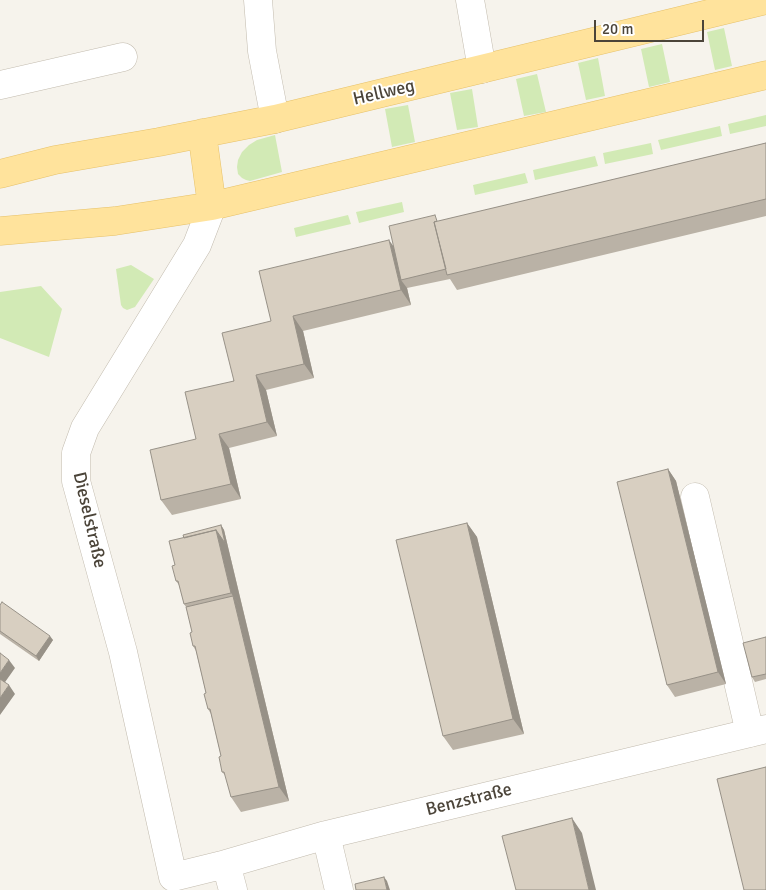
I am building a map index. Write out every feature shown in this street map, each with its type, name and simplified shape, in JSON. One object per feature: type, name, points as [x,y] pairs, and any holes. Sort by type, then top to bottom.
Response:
[{"type":"main road","name":"Hellweg","points":[[0,174],[56,160],[275,119],[482,69],[727,5],[766,0]]},
{"type":"main road","points":[[0,231],[115,221],[212,206],[766,75]]},
{"type":"main road","name":"Dieselstraße","points":[[202,133],[212,206]]},
{"type":"street","points":[[258,0],[262,51],[275,119]]},
{"type":"street","points":[[470,0],[482,69]]},
{"type":"street","points":[[0,85],[123,57]]},
{"type":"street","name":"Dieselstraße","points":[[173,877],[124,652],[76,480],[76,453],[85,428],[197,245],[212,206]]},
{"type":"street","points":[[695,497],[758,731]]},
{"type":"street","name":"Benzstraße","points":[[173,877],[230,877],[326,835],[758,731]]},
{"type":"street","points":[[326,835],[339,890]]},
{"type":"green space","points":[[724,28],[732,66],[715,70],[707,32]]},
{"type":"green space","points":[[662,44],[670,82],[649,87],[641,49]]},
{"type":"green space","points":[[598,58],[605,96],[586,100],[578,63]]},
{"type":"green space","points":[[537,74],[546,112],[524,116],[516,79]]},
{"type":"green space","points":[[472,89],[478,127],[457,130],[450,93]]},
{"type":"green space","points":[[408,105],[415,142],[392,147],[385,109]]},
{"type":"green space","points":[[766,115],[766,126],[730,134],[728,124]]},
{"type":"green space","points":[[720,126],[722,136],[661,150],[658,140]]},
{"type":"green space","points":[[275,135],[282,172],[250,181],[242,178],[238,174],[237,167],[242,152],[257,140]]},
{"type":"green space","points":[[651,143],[653,154],[605,164],[603,153]]},
{"type":"green space","points":[[595,156],[598,166],[535,180],[533,170]]},
{"type":"green space","points":[[525,173],[528,183],[475,195],[473,185]]},
{"type":"green space","points":[[402,202],[404,212],[359,223],[356,212]]},
{"type":"green space","points":[[348,215],[351,224],[296,237],[294,228]]},
{"type":"green space","points":[[131,265],[154,279],[135,307],[127,310],[121,305],[116,269]]},
{"type":"green space","points":[[41,286],[62,309],[49,357],[0,338],[0,292]]},
{"type":"building","points":[[766,143],[766,199],[447,275],[434,222]]},
{"type":"building","points":[[435,215],[437,221],[434,222],[446,269],[401,280],[389,226]]},
{"type":"building","points":[[389,240],[401,290],[293,316],[304,364],[256,375],[267,422],[219,434],[231,484],[161,500],[150,450],[196,439],[185,392],[234,381],[222,333],[271,321],[259,271]]},
{"type":"building","points":[[668,469],[718,672],[667,685],[617,482]]},
{"type":"building","points":[[467,523],[513,719],[443,736],[396,540]]},
{"type":"building","points":[[221,525],[225,543],[216,530],[184,538],[183,535]]},
{"type":"building","points":[[216,530],[231,593],[184,604],[172,566],[175,565],[169,541]]},
{"type":"building","points":[[233,596],[279,787],[231,797],[224,772],[222,772],[219,757],[221,756],[210,709],[208,709],[204,694],[206,693],[195,646],[193,646],[186,607]]},
{"type":"building","points":[[2,602],[50,636],[36,656],[0,631],[0,605]]},
{"type":"building","points":[[766,637],[766,674],[752,677],[743,643]]},
{"type":"building","points":[[0,653],[9,660],[0,673]]},
{"type":"building","points":[[0,679],[9,685],[0,698]]},
{"type":"building","points":[[766,767],[766,890],[744,890],[717,779]]},
{"type":"building","points":[[572,818],[589,890],[516,890],[502,836]]},
{"type":"building","points":[[384,877],[387,890],[356,890],[355,884]]}]
